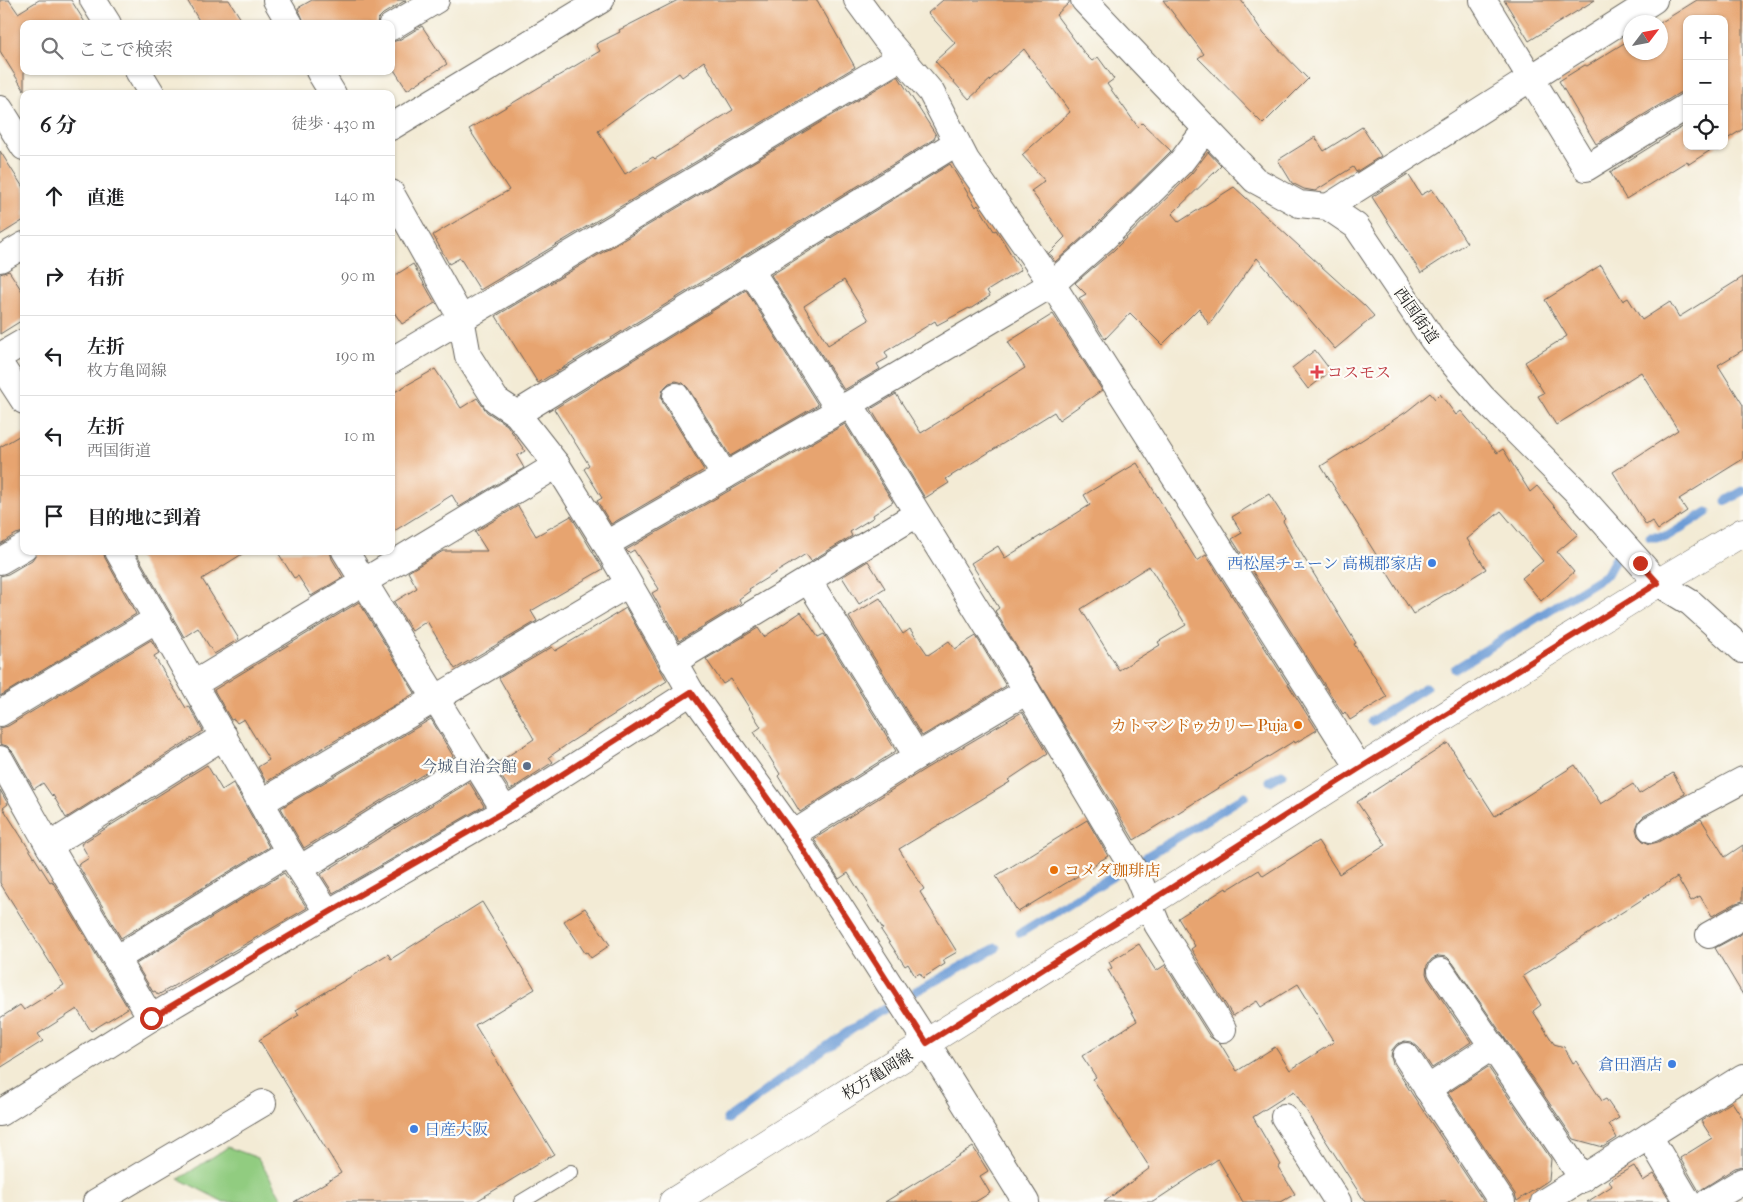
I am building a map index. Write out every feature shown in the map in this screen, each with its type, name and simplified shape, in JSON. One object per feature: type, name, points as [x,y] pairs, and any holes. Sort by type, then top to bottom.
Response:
[{"type":"main road","name":"枚方亀岡線","points":[[673,1202],[1360,768],[1743,532]]},
{"type":"street","points":[[93,0],[106,20]]},
{"type":"street","points":[[395,25],[436,0]]},
{"type":"street","points":[[395,125],[601,0]]},
{"type":"street","points":[[857,0],[931,92],[966,160],[1052,284],[1360,768]]},
{"type":"street","name":"西国街道","points":[[1084,0],[1255,180],[1299,204],[1328,207],[1356,226],[1433,340],[1482,397],[1577,492],[1658,583],[1691,604],[1743,650]]},
{"type":"street","points":[[1483,0],[1586,168],[1683,108]]},
{"type":"street","points":[[1328,207],[1654,0]]},
{"type":"street","points":[[395,359],[901,57]]},
{"type":"street","points":[[140,75],[150,90]]},
{"type":"street","points":[[321,75],[331,90]]},
{"type":"street","points":[[0,110],[20,142]]},
{"type":"street","points":[[606,544],[844,407],[1052,284],[1103,240],[1181,162],[1206,129]]},
{"type":"street","points":[[517,414],[956,143]]},
{"type":"street","points":[[395,200],[462,318],[468,356],[496,400],[517,414],[557,464],[606,544],[691,692],[793,834],[1026,1202]]},
{"type":"street","points":[[0,259],[20,246]]},
{"type":"street","points":[[750,269],[917,514],[1027,691],[1138,877],[1157,924],[1223,1029]]},
{"type":"street","points":[[0,356],[20,344]]},
{"type":"street","points":[[0,364],[20,395]]},
{"type":"street","points":[[676,396],[725,476]]},
{"type":"street","points":[[194,684],[557,464]]},
{"type":"street","points":[[673,662],[917,514]]},
{"type":"street","points":[[0,561],[20,550]]},
{"type":"street","points":[[120,555],[295,860],[328,913]]},
{"type":"street","points":[[347,555],[505,811]]},
{"type":"street","points":[[808,580],[917,756]]},
{"type":"street","points":[[262,802],[628,584]]},
{"type":"street","points":[[0,713],[157,619]]},
{"type":"street","points":[[793,834],[917,756],[1027,691]]},
{"type":"street","points":[[0,1113],[151,1018],[505,811],[691,692]]},
{"type":"street","points":[[49,846],[224,736]]},
{"type":"street","points":[[0,759],[151,1018]]},
{"type":"street","points":[[116,959],[474,761]]},
{"type":"street","points":[[1650,829],[1743,780]]},
{"type":"street","points":[[1709,934],[1743,916]]},
{"type":"street","points":[[1441,971],[1583,1179]]},
{"type":"street","points":[[1428,1089],[1493,1046]]},
{"type":"street","points":[[1406,1056],[1502,1202]]},
{"type":"street","points":[[1544,1202],[1743,1077]]},
{"type":"street","points":[[96,1202],[263,1104]]},
{"type":"street","points":[[1284,1117],[1338,1202]]},
{"type":"street","points":[[1649,1136],[1688,1202]]},
{"type":"street","points":[[1708,1202],[1743,1181]]},
{"type":"lane","points":[[521,1202],[571,1172]]},
{"type":"green space","points":[[228,1147],[258,1158],[284,1202],[224,1202],[179,1179]]},
{"type":"building","points":[[0,0],[9,0],[18,13],[39,0],[71,0],[84,20],[20,20],[20,75],[24,75],[24,90],[0,51]]},
{"type":"building","points":[[187,0],[229,0],[242,20],[199,20]]},
{"type":"building","points":[[312,0],[406,0],[383,14],[378,20],[303,20],[298,8]]},
{"type":"building","points":[[678,0],[817,0],[855,67],[480,290],[460,258],[449,264],[433,235],[509,190],[469,129],[600,51],[596,44],[620,32],[619,30]],"holes":[[[704,61],[733,110],[655,159],[653,157],[625,174],[598,131],[679,73],[682,77]]]},
{"type":"building","points":[[943,0],[1069,0],[1069,3],[1056,15],[1092,61],[1098,57],[1114,79],[1107,84],[1138,127],[1142,123],[1171,151],[1093,228],[1055,262],[1049,253],[1065,237],[1031,191],[1045,181],[1022,155],[1070,112],[1024,49],[969,99],[935,61],[955,43],[928,13]]},
{"type":"building","points":[[1163,0],[1241,0],[1264,34],[1308,79],[1263,124],[1198,58],[1204,54]]},
{"type":"building","points":[[1504,0],[1595,0],[1529,41]]},
{"type":"building","points":[[1697,0],[1743,0],[1743,129],[1728,138],[1728,15],[1683,15],[1683,92],[1596,144],[1559,81],[1623,44],[1623,60],[1668,60],[1668,18]]},
{"type":"building","points":[[422,26],[447,64],[407,90],[395,71],[395,41]]},
{"type":"building","points":[[898,76],[936,135],[934,139],[538,383],[496,316]]},
{"type":"building","points":[[1683,126],[1683,150],[1711,150],[1689,164],[1687,161],[1626,199],[1610,172]]},
{"type":"building","points":[[1362,127],[1381,156],[1356,172],[1353,167],[1315,191],[1304,189],[1292,183],[1278,160],[1315,137],[1324,151]]},
{"type":"building","points":[[0,151],[20,183],[20,222],[0,235]]},
{"type":"building","points":[[1208,152],[1221,166],[1172,214],[1179,222],[1234,187],[1374,316],[1335,349],[1257,258],[1209,325],[1199,308],[1162,345],[1130,313],[1105,339],[1079,298],[1086,294],[1075,283],[1114,250],[1192,173]]},
{"type":"building","points":[[950,164],[976,207],[978,205],[994,231],[996,230],[1021,270],[987,291],[990,296],[970,309],[937,325],[935,321],[885,352],[888,358],[877,364],[880,369],[844,390],[771,275]],"holes":[[[844,280],[869,320],[828,345],[804,306]]]},
{"type":"building","points":[[1408,174],[1421,195],[1432,189],[1467,243],[1421,273],[1372,197]]},
{"type":"building","points":[[413,264],[435,303],[402,324],[395,314],[395,275]]},
{"type":"building","points":[[1601,265],[1623,301],[1628,298],[1642,320],[1670,302],[1679,317],[1743,277],[1743,350],[1718,365],[1743,405],[1743,459],[1679,499],[1687,511],[1658,530],[1652,521],[1646,525],[1613,472],[1678,430],[1641,372],[1556,425],[1538,396],[1544,393],[1525,362],[1567,336],[1545,300]]},
{"type":"building","points":[[9,271],[20,288],[20,322],[0,334],[0,274]]},
{"type":"building","points":[[746,290],[818,405],[730,456],[688,388],[683,383],[676,381],[669,383],[663,389],[661,397],[663,403],[704,470],[611,524],[597,501],[602,498],[584,469],[589,465],[554,409]]},
{"type":"building","points":[[1053,314],[1102,390],[1059,420],[1054,412],[946,479],[949,483],[925,498],[871,409],[896,394],[921,433],[1025,368],[1008,342]]},
{"type":"building","points":[[1315,350],[1331,371],[1308,389],[1292,368]]},
{"type":"building","points":[[435,369],[461,408],[477,398],[487,412],[507,425],[525,451],[517,456],[524,468],[459,507],[452,495],[395,531],[395,392]]},
{"type":"building","points":[[1430,393],[1435,399],[1440,394],[1456,415],[1461,411],[1497,453],[1503,449],[1530,492],[1537,486],[1578,534],[1557,552],[1574,572],[1541,601],[1522,578],[1543,561],[1501,511],[1467,539],[1486,569],[1413,614],[1321,466],[1406,412]]},
{"type":"building","points":[[845,424],[893,502],[850,532],[852,536],[811,561],[806,554],[749,589],[750,591],[739,599],[741,603],[679,641],[652,593],[659,589],[634,550],[629,553],[626,550]]},
{"type":"building","points":[[20,435],[20,533],[0,544],[0,447]]},
{"type":"building","points":[[1137,463],[1197,561],[1206,555],[1317,730],[1295,743],[1294,741],[1134,840],[995,611],[999,608],[971,563],[998,546],[1005,558],[1090,505],[1084,495]],"holes":[[[1149,566],[1186,625],[1158,642],[1160,645],[1119,670],[1081,609]]]},
{"type":"building","points":[[1269,494],[1285,519],[1283,521],[1298,548],[1387,697],[1350,720],[1345,712],[1343,714],[1232,539],[1242,533],[1232,517]]},
{"type":"building","points":[[518,506],[536,536],[571,516],[603,569],[531,611],[537,621],[455,669],[427,621],[412,631],[394,602],[417,588],[408,572],[443,551],[487,551],[475,532]]},
{"type":"building","points":[[35,555],[104,555],[136,614],[0,696],[0,576],[8,574],[32,560]]},
{"type":"building","points":[[137,555],[241,555],[202,579],[239,639],[214,654],[198,628],[184,637]]},
{"type":"building","points":[[280,555],[331,555],[343,577],[311,596],[298,576],[294,578]]},
{"type":"building","points":[[868,561],[885,588],[859,604],[842,577]]},
{"type":"building","points":[[880,598],[903,634],[910,629],[928,655],[949,641],[955,649],[976,636],[1006,686],[922,736],[849,617]]},
{"type":"building","points":[[359,602],[415,693],[266,782],[258,767],[269,760],[244,719],[237,723],[234,719],[231,720],[214,690]]},
{"type":"building","points":[[626,608],[667,681],[569,743],[549,757],[553,762],[510,790],[494,765],[534,739],[499,678],[552,647],[555,651]]},
{"type":"building","points":[[801,612],[818,637],[824,634],[896,751],[800,812],[778,776],[780,774],[754,732],[761,727],[731,679],[723,684],[706,659],[758,628],[764,637]]},
{"type":"building","points":[[151,640],[159,653],[154,656],[186,708],[189,706],[203,731],[66,818],[53,795],[43,783],[34,789],[13,752],[7,746],[0,744],[0,728],[8,726]]},
{"type":"building","points":[[1022,712],[1047,754],[1008,780],[1010,782],[899,849],[924,889],[920,892],[957,952],[943,960],[945,964],[923,978],[920,973],[915,976],[908,964],[905,966],[881,930],[883,929],[848,873],[839,879],[814,839],[925,769]]},
{"type":"building","points":[[431,719],[453,756],[304,848],[281,808]]},
{"type":"building","points":[[1448,743],[1495,816],[1575,765],[1601,804],[1633,784],[1639,794],[1673,773],[1685,794],[1644,816],[1639,821],[1636,829],[1638,836],[1650,844],[1658,842],[1701,819],[1725,857],[1743,845],[1743,901],[1712,916],[1700,896],[1691,901],[1677,877],[1523,976],[1541,1005],[1533,1011],[1554,1044],[1564,1047],[1573,1063],[1576,1061],[1602,1101],[1606,1099],[1619,1118],[1609,1124],[1617,1138],[1603,1147],[1574,1139],[1453,963],[1447,957],[1439,956],[1432,959],[1427,965],[1426,973],[1428,979],[1471,1042],[1432,1068],[1419,1048],[1412,1042],[1405,1041],[1397,1044],[1392,1050],[1391,1057],[1393,1064],[1414,1097],[1484,1202],[1365,1202],[1294,1091],[1253,1117],[1281,1165],[1278,1167],[1295,1194],[1281,1202],[1243,1202],[1218,1159],[1153,1202],[1104,1202],[1150,1168],[1093,1079],[1096,1077],[1082,1056],[1137,1021],[1108,970],[1112,968],[1109,962],[1139,944],[1156,971],[1165,965],[1210,1037],[1220,1043],[1237,1071],[1275,1047],[1290,1070],[1334,1042],[1298,984],[1261,1007],[1257,1001],[1233,1016],[1191,949],[1195,946],[1178,918],[1259,870],[1263,876],[1318,841],[1339,874],[1386,845],[1357,802]]},
{"type":"building","points":[[207,765],[222,790],[233,783],[269,847],[121,938],[78,865],[89,858],[81,844]]},
{"type":"building","points":[[469,782],[484,806],[333,893],[321,874]]},
{"type":"building","points":[[0,790],[8,804],[3,808],[50,882],[52,881],[128,1008],[91,1031],[77,1009],[38,1034],[43,1041],[0,1068],[0,1018],[20,1005],[24,1010],[64,985],[0,883]]},
{"type":"building","points":[[1087,820],[1108,856],[1018,912],[996,876]]},
{"type":"building","points":[[284,873],[307,908],[158,995],[155,991],[153,992],[136,964]]},
{"type":"building","points":[[482,902],[535,989],[475,1025],[554,1154],[475,1202],[294,1202],[341,1173],[259,1040],[299,1015],[296,1010],[388,954],[391,959]]},
{"type":"building","points":[[585,908],[610,945],[591,958],[587,952],[585,953],[564,921]]},
{"type":"building","points":[[1743,933],[1743,995],[1715,948]]},
{"type":"building","points":[[1488,1067],[1551,1159],[1549,1180],[1517,1201],[1515,1194],[1448,1093]]},
{"type":"building","points":[[1732,1102],[1743,1119],[1743,1166],[1735,1168],[1699,1191],[1680,1158],[1712,1138],[1701,1121]]},
{"type":"building","points":[[973,1147],[988,1171],[980,1176],[990,1193],[975,1202],[885,1202]]},
{"type":"building","points":[[1634,1166],[1643,1181],[1654,1174],[1671,1202],[1587,1202],[1612,1186],[1609,1180]]},
{"type":"waterway","points":[[1726,501],[1743,491]]},
{"type":"waterway","points":[[1650,537],[1666,537],[1707,512]]},
{"type":"waterway","points":[[1455,669],[1607,574],[1616,558]]},
{"type":"waterway","points":[[1372,721],[1426,687]]},
{"type":"waterway","points":[[1270,781],[1282,774]]},
{"type":"waterway","points":[[1139,861],[1245,796]]},
{"type":"waterway","points":[[1020,933],[1122,871]]},
{"type":"waterway","points":[[916,991],[996,948]]},
{"type":"waterway","points":[[727,1119],[840,1037],[885,1008]]},
{"type":"place","name":"コスモス","points":[[1317,372]]},
{"type":"place","name":"西松屋チェーン 高槻郡家店","points":[[1432,563]]},
{"type":"place","name":"カトマンドゥカリー Puja","points":[[1298,725]]},
{"type":"place","name":"今城自治会館","points":[[527,766]]},
{"type":"place","name":"コメダ珈琲店","points":[[1054,870]]},
{"type":"place","name":"倉田酒店","points":[[1672,1064]]},
{"type":"place","name":"日産大阪","points":[[414,1129]]},
{"type":"route","points":[[151,1018],[505,811],[691,692],[793,834],[927,1043],[1360,768],[1658,583],[1640,563]]}]
